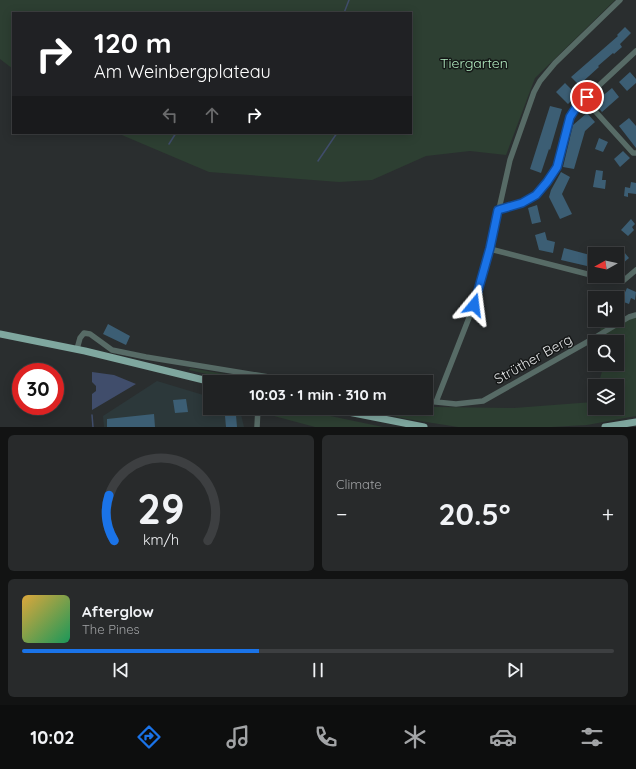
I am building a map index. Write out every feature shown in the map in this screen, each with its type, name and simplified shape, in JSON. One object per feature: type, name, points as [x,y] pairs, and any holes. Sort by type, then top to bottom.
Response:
[{"type":"main road","points":[[0,334],[77,349],[203,380]]},
{"type":"main road","points":[[363,415],[424,427]]},
{"type":"main road","points":[[605,427],[636,422]]},
{"type":"street","points":[[436,402],[474,305],[490,248],[510,160],[534,92],[540,81],[555,63],[620,0]]},
{"type":"street","points":[[498,210],[522,203],[536,195],[557,167],[570,117],[577,106],[636,51]]},
{"type":"street","points":[[585,100],[633,153],[636,153]]},
{"type":"street","points":[[490,248],[588,274]]},
{"type":"street","points":[[624,280],[636,270]]},
{"type":"street","name":"Strüther Berg","points":[[433,402],[456,404],[483,401],[629,317],[636,315]]},
{"type":"street","points":[[77,349],[80,338],[84,334],[90,334],[112,350],[256,375]]},
{"type":"street","points":[[257,427],[258,415]]},
{"type":"shaded area","points":[[157,381],[203,395],[203,415],[241,415],[244,427],[104,427],[103,416]]},
{"type":"green space","name":"Tiergarten","points":[[0,0],[615,0],[535,78],[506,155],[470,151],[426,156],[372,180],[339,182],[209,172],[119,134],[412,134],[412,12],[12,12],[12,68],[0,59]]},
{"type":"green space","points":[[636,315],[636,416],[587,425],[552,427],[458,427],[389,415],[433,415],[433,407],[514,408],[588,402],[588,415],[624,415],[624,379],[600,379],[602,371],[624,371],[624,335],[601,335],[600,327],[624,327],[624,316]]},
{"type":"green space","points":[[190,368],[230,375],[211,375],[189,370]]},
{"type":"green space","points":[[272,415],[326,415],[383,427],[315,427]]},
{"type":"water","points":[[92,372],[114,375],[136,384],[92,410],[92,394],[96,391],[96,386],[92,382]]},
{"type":"building","points":[[625,27],[631,33],[620,44],[622,47],[598,66],[599,67],[579,85],[571,77],[618,36],[617,35]]},
{"type":"building","points":[[630,72],[636,79],[636,83],[627,91],[619,82]]},
{"type":"building","points":[[565,83],[577,95],[568,104],[556,92]]},
{"type":"building","points":[[612,88],[619,97],[602,112],[594,103]]},
{"type":"building","points":[[550,106],[562,109],[550,150],[549,149],[541,173],[530,169]]},
{"type":"building","points":[[587,113],[595,122],[585,131],[574,169],[563,167],[573,125]]},
{"type":"building","points":[[629,118],[636,126],[636,148],[619,126]]},
{"type":"building","points":[[599,138],[608,142],[603,152],[595,149]]},
{"type":"building","points":[[623,151],[630,158],[620,167],[614,159]]},
{"type":"building","points":[[596,170],[603,171],[602,180],[606,180],[605,189],[593,187]]},
{"type":"building","points":[[561,172],[570,177],[562,194],[572,214],[560,219],[549,197],[551,190]]},
{"type":"building","points":[[631,182],[636,183],[636,194],[628,193],[628,197],[624,196],[625,187],[630,188]]},
{"type":"building","points":[[537,205],[541,222],[532,224],[528,208]]},
{"type":"building","points":[[631,219],[635,224],[632,227],[634,230],[628,236],[621,230]]},
{"type":"building","points":[[545,232],[547,240],[555,242],[553,253],[539,250],[535,235]]},
{"type":"building","points":[[564,248],[588,254],[587,266],[561,260]]},
{"type":"building","points":[[624,252],[629,258],[624,262]]},
{"type":"building","points":[[627,288],[636,292],[635,300],[631,298],[629,304],[624,302],[624,294]]},
{"type":"building","points":[[108,324],[130,336],[126,345],[103,334]]},
{"type":"building","points":[[186,399],[188,412],[175,413],[173,400]]},
{"type":"building","points":[[154,414],[155,427],[107,427],[107,419]]},
{"type":"building","points":[[236,415],[237,427],[226,427],[225,416]]},
{"type":"waterway","points":[[344,12],[349,0]]},
{"type":"waterway","points":[[169,144],[175,134]]},
{"type":"waterway","points":[[318,161],[336,134]]},
{"type":"waterway","points":[[92,415],[93,427]]},
{"type":"route","points":[[474,305],[490,248],[498,210],[522,203],[536,195],[547,182],[557,167],[570,117],[577,106],[587,97]]}]
